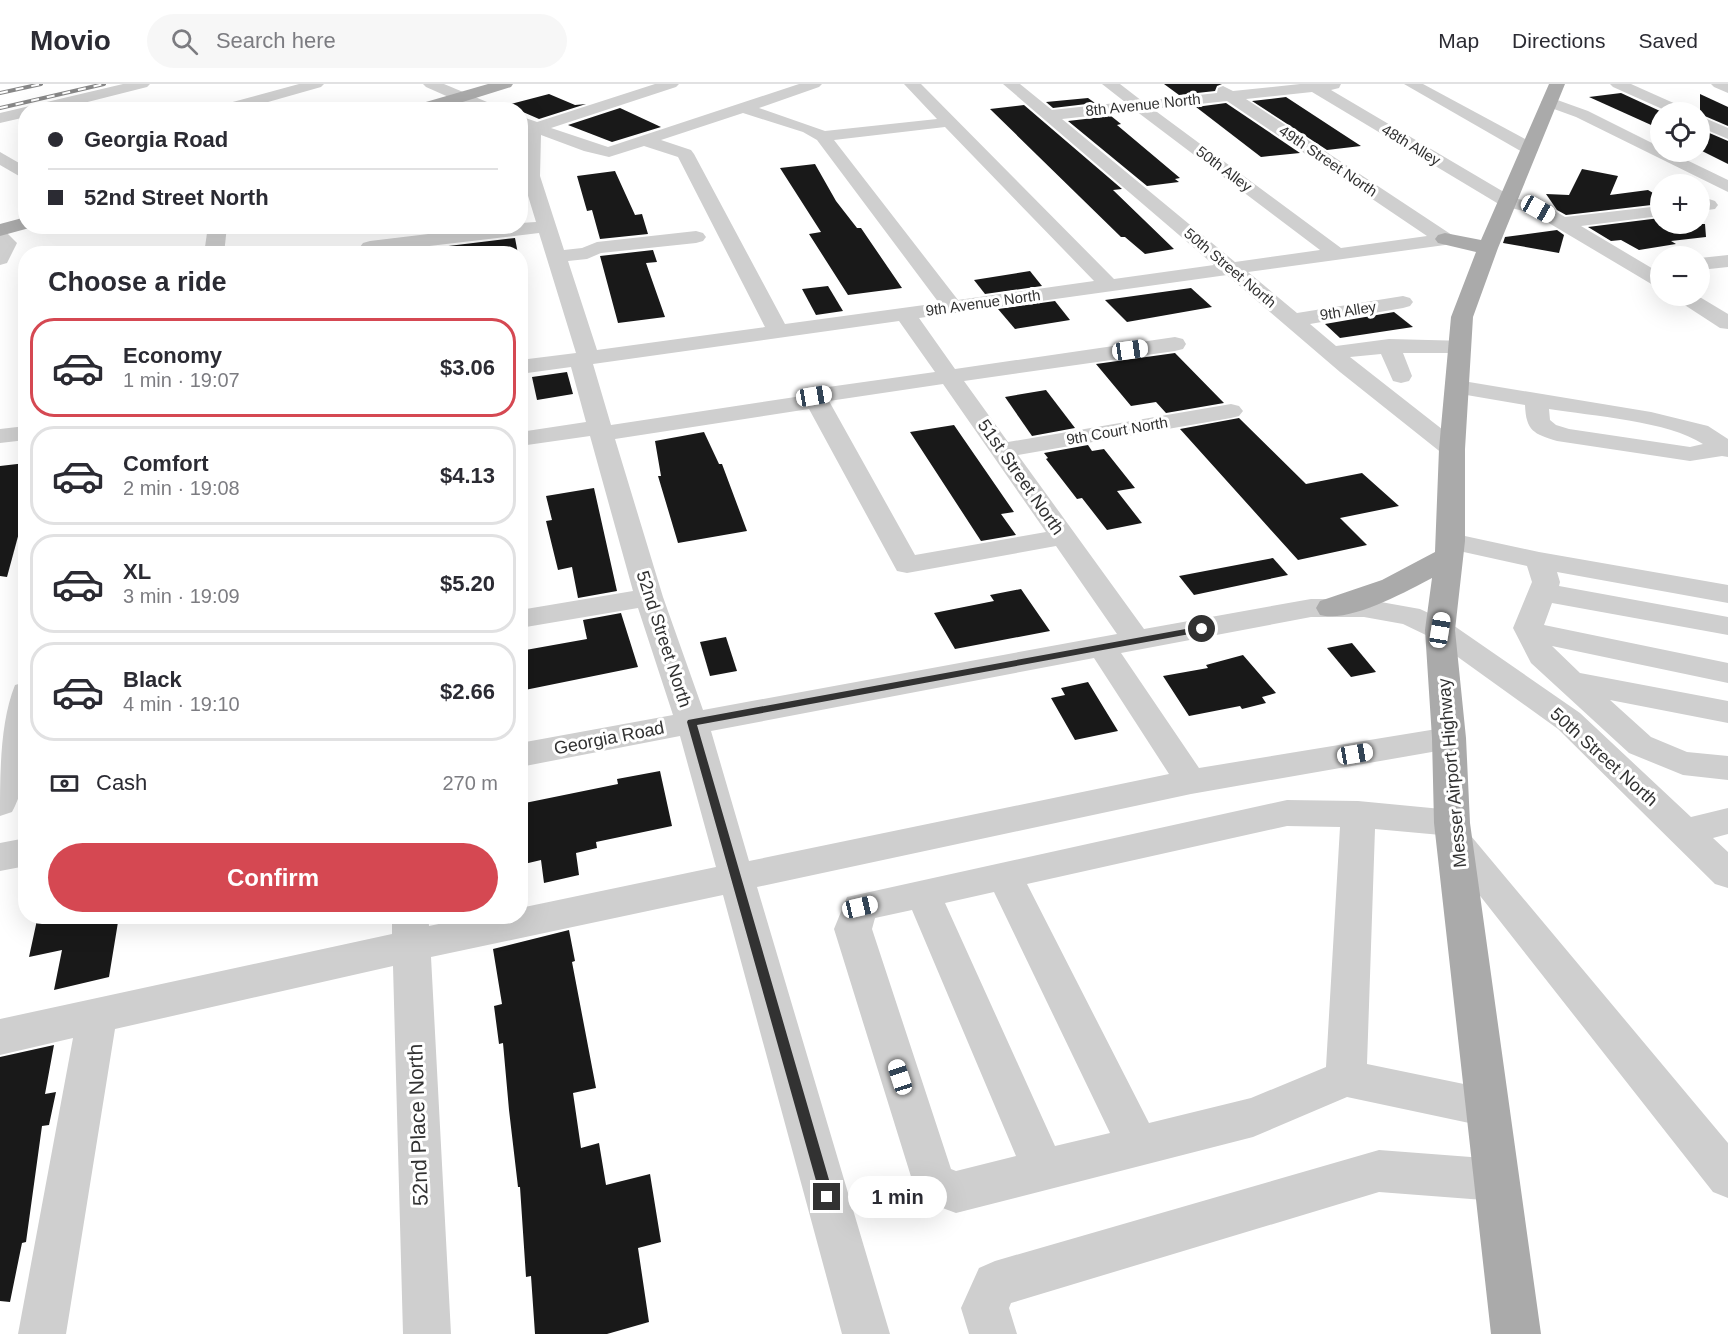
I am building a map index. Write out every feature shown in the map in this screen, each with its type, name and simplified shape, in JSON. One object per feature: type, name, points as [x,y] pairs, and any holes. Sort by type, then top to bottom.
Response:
[{"type":"main road","points":[[444,102],[505,84]]},
{"type":"main road","name":"Messer Airport Highway","points":[[1516,1334],[1454,832],[1440,630],[1450,548],[1452,449],[1462,317],[1488,248],[1553,93]]},
{"type":"main road","points":[[0,230],[18,225]]},
{"type":"main road","points":[[1444,239],[1488,248]]},
{"type":"main road","points":[[1331,608],[1354,602],[1414,578],[1450,548]]},
{"type":"street","points":[[67,102],[142,84]]},
{"type":"street","points":[[250,102],[316,84]]},
{"type":"street","points":[[430,84],[473,102]]},
{"type":"street","points":[[528,126],[671,84]]},
{"type":"street","points":[[528,128],[548,131],[594,150],[609,152],[814,84]]},
{"type":"street","points":[[912,84],[1109,285]]},
{"type":"street","name":"50th Street North","points":[[1011,84],[1051,115],[1229,268],[1452,449]]},
{"type":"street","name":"50th Alley","points":[[1110,84],[1337,254]]},
{"type":"street","name":"49th Street North","points":[[1212,84],[1444,239]]},
{"type":"street","name":"8th Avenue North","points":[[1051,115],[1344,84]]},
{"type":"street","points":[[1412,84],[1530,149]]},
{"type":"street","points":[[1618,84],[1658,102]]},
{"type":"street","points":[[1719,84],[1728,88]]},
{"type":"street","name":"48th Alley","points":[[1315,87],[1508,202],[1538,209],[1650,271]]},
{"type":"street","points":[[1553,93],[1582,114],[1728,187]]},
{"type":"street","points":[[744,108],[809,129],[823,136],[953,307]]},
{"type":"street","points":[[0,118],[18,113]]},
{"type":"street","points":[[823,136],[950,122]]},
{"type":"street","points":[[1710,126],[1728,134]]},
{"type":"street","points":[[566,138],[588,132]]},
{"type":"street","points":[[646,141],[685,154],[778,331]]},
{"type":"street","name":"52nd Street North","points":[[528,152],[531,176],[557,257],[584,358],[600,430],[649,597],[692,722],[866,1334]]},
{"type":"street","points":[[1563,223],[1650,212]]},
{"type":"street","points":[[528,229],[547,226]]},
{"type":"street","points":[[400,246],[488,234]]},
{"type":"street","points":[[0,237],[7,243],[0,259]]},
{"type":"street","points":[[557,257],[587,253],[597,248],[696,237]]},
{"type":"street","name":"9th Avenue North","points":[[528,366],[1444,239]]},
{"type":"street","points":[[1710,263],[1728,261]]},
{"type":"street","name":"9th Alley","points":[[1293,320],[1404,302]]},
{"type":"street","points":[[1700,306],[1728,323]]},
{"type":"street","name":"51st Street North","points":[[905,314],[1137,641]]},
{"type":"street","points":[[1063,537],[907,565],[814,396],[1175,344]]},
{"type":"street","points":[[1332,353],[1389,346],[1460,346]]},
{"type":"street","points":[[1389,346],[1401,376]]},
{"type":"street","points":[[1457,387],[1537,399],[1538,422],[1547,430],[1566,436],[1690,454],[1727,449]]},
{"type":"street","points":[[528,438],[817,401]]},
{"type":"street","name":"9th Court North","points":[[1003,450],[1231,411]]},
{"type":"street","points":[[0,436],[18,434]]},
{"type":"street","points":[[1450,548],[1539,560],[1728,594]]},
{"type":"street","points":[[1539,560],[1546,582],[1528,628],[1542,656],[1640,745],[1683,763],[1728,768]]},
{"type":"street","points":[[1542,592],[1728,626]]},
{"type":"street","points":[[528,610],[649,597]]},
{"type":"street","name":"Georgia Road","points":[[528,753],[1311,608],[1364,608],[1410,616],[1440,630]]},
{"type":"street","name":"50th Street North","points":[[1440,630],[1569,721],[1728,874]]},
{"type":"street","points":[[1530,632],[1728,673]]},
{"type":"street","points":[[1102,648],[1191,782]]},
{"type":"street","points":[[1570,682],[1728,712]]},
{"type":"street","points":[[0,803],[7,746],[18,717]]},
{"type":"street","points":[[528,911],[736,877],[1191,782],[1449,738]]},
{"type":"street","points":[[1488,1108],[1346,1078],[1253,1117],[956,1192],[934,1184],[853,929],[860,907],[1287,813],[1358,814],[1454,832],[1728,1177]]},
{"type":"street","points":[[1346,1078],[1358,814]]},
{"type":"street","points":[[1685,832],[1728,821]]},
{"type":"street","points":[[0,857],[18,854]]},
{"type":"street","points":[[1004,875],[1138,1146]]},
{"type":"street","points":[[922,894],[1044,1170]]},
{"type":"street","points":[[0,1037],[98,1016],[410,931],[452,924]]},
{"type":"street","name":"52nd Place North","points":[[410,931],[427,1334]]},
{"type":"street","points":[[42,1334],[98,1016]]},
{"type":"street","points":[[993,1334],[985,1308],[995,1284],[1379,1171],[1497,1180]]},
{"type":"building","points":[[1164,84],[1222,84],[1217,86],[1215,91],[1179,95]]},
{"type":"building","points":[[1621,93],[1650,106],[1650,124],[1589,97]]},
{"type":"building","points":[[549,94],[575,105],[586,104],[539,119],[528,114],[528,102],[518,102]]},
{"type":"building","points":[[1700,94],[1728,107],[1728,126],[1710,118],[1710,102],[1700,102]]},
{"type":"building","points":[[1286,97],[1361,146],[1327,150],[1252,101]]},
{"type":"building","points":[[1088,98],[1095,103],[1053,108],[1046,102]]},
{"type":"building","points":[[1226,103],[1300,153],[1261,157],[1196,107]]},
{"type":"building","points":[[1024,105],[1122,189],[1113,190],[1174,249],[1145,254],[1125,237],[1121,237],[990,109]]},
{"type":"building","points":[[620,108],[661,127],[612,142],[568,125]]},
{"type":"building","points":[[1111,116],[1121,124],[1117,125],[1180,178],[1175,179],[1179,182],[1147,186],[1068,121]]},
{"type":"building","points":[[1710,133],[1728,141],[1728,164],[1710,155]]},
{"type":"building","points":[[815,164],[836,201],[857,228],[861,228],[902,288],[848,295],[809,234],[821,232],[780,168]]},
{"type":"building","points":[[1582,169],[1618,176],[1610,195],[1648,190],[1650,191],[1650,205],[1566,215],[1557,210],[1546,194],[1569,195]]},
{"type":"building","points":[[615,171],[635,215],[642,214],[648,234],[600,239],[592,210],[587,211],[577,176]]},
{"type":"building","points":[[1650,219],[1650,234],[1706,234],[1706,237],[1671,241],[1676,244],[1650,246],[1650,248],[1639,250],[1621,240],[1611,241],[1588,227]]},
{"type":"building","points":[[1557,230],[1564,235],[1559,253],[1503,243],[1505,237]]},
{"type":"building","points":[[515,238],[516,246],[449,246]]},
{"type":"building","points":[[653,250],[657,262],[646,263],[665,317],[618,323],[600,256]]},
{"type":"building","points":[[1030,271],[1042,286],[985,294],[974,280]]},
{"type":"building","points":[[828,286],[843,311],[816,315],[802,289]]},
{"type":"building","points":[[1191,288],[1212,307],[1127,322],[1105,300]]},
{"type":"building","points":[[1055,301],[1070,320],[1015,329],[998,309]]},
{"type":"building","points":[[1394,312],[1413,327],[1340,338],[1325,324]]},
{"type":"building","points":[[1175,353],[1224,403],[1166,413],[1156,402],[1131,406],[1096,364]]},
{"type":"building","points":[[567,372],[573,394],[537,400],[532,377]]},
{"type":"building","points":[[1046,390],[1075,428],[1032,436],[1005,397]]},
{"type":"building","points":[[1239,418],[1306,484],[1362,473],[1399,506],[1340,518],[1367,545],[1298,560],[1180,429]]},
{"type":"building","points":[[954,425],[1014,512],[1001,514],[1016,535],[981,541],[910,432]]},
{"type":"building","points":[[704,432],[719,464],[722,464],[747,531],[678,543],[658,476],[661,476],[655,441]]},
{"type":"building","points":[[1088,445],[1092,451],[1104,449],[1135,488],[1117,491],[1142,523],[1107,530],[1082,498],[1077,499],[1046,459],[1048,458],[1044,453]]},
{"type":"building","points":[[18,464],[18,536],[7,577],[0,576],[0,466]]},
{"type":"building","points":[[594,488],[617,591],[578,598],[572,567],[558,570],[546,521],[552,520],[546,496]]},
{"type":"building","points":[[1273,558],[1288,575],[1194,595],[1179,576]]},
{"type":"building","points":[[1021,589],[1050,631],[955,649],[934,613],[994,601],[990,595]]},
{"type":"building","points":[[621,613],[638,667],[528,689],[528,650],[587,639],[583,620]]},
{"type":"building","points":[[726,637],[737,671],[710,676],[700,642]]},
{"type":"building","points":[[1352,643],[1376,672],[1351,677],[1327,648]]},
{"type":"building","points":[[1243,655],[1276,693],[1262,697],[1266,703],[1242,709],[1240,706],[1189,716],[1163,676],[1208,668],[1206,665]]},
{"type":"building","points":[[1088,682],[1118,731],[1075,740],[1051,698],[1065,695],[1061,688]]},
{"type":"building","points":[[660,771],[672,826],[596,842],[597,848],[576,853],[579,875],[544,883],[541,860],[528,863],[528,802],[618,784],[617,779]]},
{"type":"building","points":[[36,924],[118,924],[109,977],[54,990],[62,950],[29,957]]},
{"type":"building","points":[[569,930],[575,961],[572,962],[596,1088],[573,1093],[581,1148],[599,1143],[606,1185],[650,1174],[661,1242],[638,1248],[649,1322],[607,1334],[535,1334],[531,1276],[526,1277],[520,1187],[518,1187],[503,1043],[499,1044],[494,1006],[502,1004],[493,949]]},
{"type":"building","points":[[54,1045],[45,1094],[56,1092],[49,1125],[42,1126],[26,1242],[22,1243],[10,1302],[0,1301],[0,1057]]},
{"type":"railway","points":[[0,93],[41,84]]},
{"type":"railway","points":[[26,102],[104,84]]},
{"type":"railway","points":[[0,108],[18,104]]},
{"type":"route","points":[[827,1197],[692,722],[1202,629]]}]
